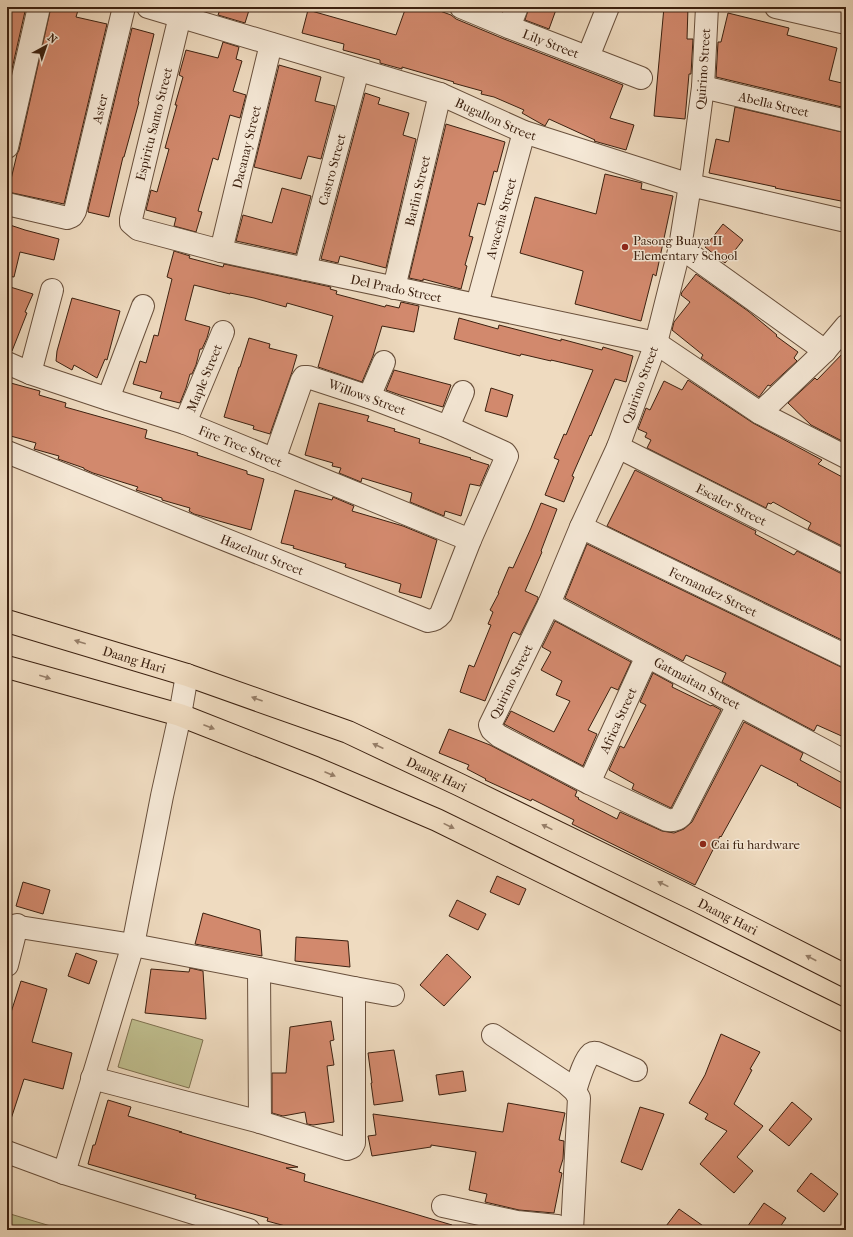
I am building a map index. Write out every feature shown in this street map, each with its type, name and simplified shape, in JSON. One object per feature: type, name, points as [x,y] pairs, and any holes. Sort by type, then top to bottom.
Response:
[{"type":"main road","name":"Daang Hari","points":[[7,621],[187,674],[348,732],[656,880],[846,976]]},
{"type":"main road","points":[[8,669],[180,715],[315,768],[437,820],[846,1021]]},
{"type":"street","points":[[7,147],[39,7]]},
{"type":"street","name":"Aster","points":[[7,204],[67,218],[72,216],[75,211],[124,7]]},
{"type":"street","name":"Bugallon Street","points":[[148,7],[440,94],[524,132],[690,185],[846,221]]},
{"type":"street","name":"Lily Street","points":[[461,7],[641,78]]},
{"type":"street","points":[[509,27],[517,7]]},
{"type":"street","points":[[588,58],[608,7]]},
{"type":"street","name":"Quirino Street","points":[[590,783],[499,736],[492,730],[490,725],[549,604],[581,527],[618,447],[656,343],[680,248],[690,185],[703,87],[707,7]]},
{"type":"street","points":[[776,7],[797,9],[846,23]]},
{"type":"street","name":"Espiritu Santo Street","points":[[138,229],[131,223],[131,219],[180,16]]},
{"type":"street","name":"Dacanay Street","points":[[221,251],[271,44]]},
{"type":"street","name":"Castro Street","points":[[305,269],[358,70]]},
{"type":"street","name":"Abella Street","points":[[703,87],[846,121]]},
{"type":"street","name":"Barlin Street","points":[[394,288],[440,94]]},
{"type":"street","name":"Avaceña Street","points":[[477,305],[524,132]]},
{"type":"street","name":"Del Prado Street","points":[[138,229],[221,251],[656,343]]},
{"type":"street","points":[[680,248],[825,351]]},
{"type":"street","points":[[30,373],[52,290]]},
{"type":"street","points":[[108,399],[143,306]]},
{"type":"street","points":[[760,413],[825,351],[846,326]]},
{"type":"street","name":"Maple Street","points":[[185,423],[223,332]]},
{"type":"street","points":[[656,343],[760,413],[846,457]]},
{"type":"street","points":[[369,397],[384,362]]},
{"type":"street","name":"Fire Tree Street","points":[[7,363],[30,373],[185,423],[470,540]]},
{"type":"street","name":"Willows Street","points":[[274,460],[304,377],[369,397],[448,428],[507,454],[470,540]]},
{"type":"street","points":[[448,428],[463,392]]},
{"type":"street","name":"Escaler Street","points":[[618,447],[846,562]]},
{"type":"street","name":"Hazelnut Street","points":[[7,452],[428,621],[438,618],[441,614],[470,540]]},
{"type":"street","name":"Fernandez Street","points":[[581,527],[846,656]]},
{"type":"street","name":"Gatmaitan Street","points":[[549,604],[846,762]]},
{"type":"street","name":"Africa Street","points":[[590,783],[646,656]]},
{"type":"street","points":[[64,1173],[133,944],[187,674]]},
{"type":"street","points":[[590,783],[667,820],[677,820],[681,816],[738,705]]},
{"type":"street","points":[[7,965],[12,925],[133,944],[393,995]]},
{"type":"street","points":[[260,969],[260,1122]]},
{"type":"street","points":[[92,1078],[260,1122],[347,1149],[352,1148],[354,1143],[354,988]]},
{"type":"street","points":[[493,1035],[566,1083],[575,1091],[578,1098],[572,1230]]},
{"type":"street","points":[[575,1091],[587,1060],[590,1055],[594,1053],[598,1052],[636,1070]]},
{"type":"street","points":[[7,1152],[64,1173],[249,1230]]},
{"type":"street","points":[[443,1206],[517,1222],[557,1226],[566,1230]]},
{"type":"shaded area","points":[[132,1019],[203,1040],[189,1088],[118,1067]]},
{"type":"shaded area","points":[[7,1213],[64,1230],[7,1230]]},
{"type":"building","points":[[7,7],[26,7],[7,91]]},
{"type":"building","points":[[51,7],[79,7],[76,17],[107,24],[64,204],[8,192],[19,150]]},
{"type":"building","points":[[221,7],[250,7],[245,23],[218,15]]},
{"type":"building","points":[[406,7],[429,7],[451,15],[456,19],[504,39],[623,85],[610,118],[634,125],[626,150],[594,141],[595,140],[549,119],[545,126],[522,113],[524,110],[494,97],[481,94],[482,91],[402,67],[402,69],[380,63],[380,60],[343,50],[344,44],[302,33],[308,10],[396,35]]},
{"type":"building","points":[[529,7],[557,7],[549,29],[525,20]]},
{"type":"building","points":[[664,7],[688,7],[687,39],[693,39],[691,74],[689,74],[685,119],[654,116]]},
{"type":"building","points":[[728,13],[789,28],[787,35],[837,48],[829,80],[846,84],[846,108],[716,77],[718,42],[721,42]]},
{"type":"building","points":[[132,28],[154,34],[139,102],[123,157],[109,217],[88,212],[88,210]]},
{"type":"building","points":[[223,42],[239,47],[236,59],[242,61],[233,91],[246,95],[240,118],[230,115],[218,160],[213,158],[198,211],[202,212],[196,232],[174,226],[176,218],[146,210],[151,190],[157,192],[169,149],[165,148],[183,77],[179,75],[186,50],[218,58]]},
{"type":"building","points":[[279,65],[321,77],[315,101],[335,106],[321,159],[308,156],[301,179],[254,167]]},
{"type":"building","points":[[365,93],[380,98],[378,104],[409,113],[403,135],[416,139],[386,268],[340,256],[338,263],[321,259]]},
{"type":"building","points":[[735,107],[846,133],[846,202],[709,173],[716,139],[729,142]]},
{"type":"building","points":[[446,124],[505,142],[497,172],[494,171],[485,205],[478,203],[469,236],[473,237],[465,265],[467,266],[461,289],[423,279],[423,281],[409,278]]},
{"type":"building","name":"Pasong Buaya II Elementary School","points":[[605,174],[642,183],[641,189],[673,196],[656,276],[653,274],[641,321],[575,304],[583,271],[520,253],[535,197],[596,214]]},
{"type":"building","points":[[282,188],[311,196],[296,254],[236,241],[243,215],[272,223]]},
{"type":"building","points":[[7,224],[59,239],[54,260],[20,252],[14,277],[7,276]]},
{"type":"building","points":[[723,224],[743,240],[725,263],[705,247]]},
{"type":"building","points":[[174,251],[190,256],[189,258],[223,267],[224,264],[331,287],[330,289],[337,291],[336,294],[385,307],[386,305],[399,308],[401,302],[419,306],[414,332],[382,326],[373,356],[362,382],[318,367],[333,316],[287,303],[286,307],[254,298],[194,285],[185,320],[210,327],[207,338],[202,349],[200,349],[196,365],[192,374],[190,374],[180,403],[160,398],[162,392],[133,384],[140,361],[146,363],[154,335],[158,336],[172,279],[167,277]]},
{"type":"building","points":[[696,274],[748,311],[777,335],[776,336],[798,352],[794,358],[797,361],[770,386],[768,385],[759,397],[701,358],[703,355],[672,330],[674,322],[690,302],[681,295],[682,292]]},
{"type":"building","points":[[7,286],[33,294],[25,312],[27,313],[12,351],[7,351]]},
{"type":"building","points":[[72,298],[120,311],[107,360],[105,359],[97,378],[74,365],[72,370],[56,361],[57,351]]},
{"type":"building","points":[[459,318],[498,329],[499,325],[602,350],[603,347],[633,356],[626,382],[615,379],[572,476],[574,477],[564,502],[545,495],[559,460],[554,458],[564,434],[566,435],[593,370],[521,354],[520,356],[454,339]]},
{"type":"building","points":[[249,338],[270,344],[269,348],[297,355],[270,434],[253,429],[254,426],[224,417]]},
{"type":"building","points":[[846,350],[846,436],[842,441],[811,425],[788,403],[815,378],[817,380]]},
{"type":"building","points":[[394,370],[451,385],[443,407],[386,390]]},
{"type":"building","points":[[688,380],[753,423],[822,460],[818,464],[846,479],[846,548],[808,529],[811,523],[773,502],[771,504],[768,503],[766,508],[647,448],[651,440],[645,437],[647,433],[638,429],[646,408],[650,410],[664,381],[682,390]]},
{"type":"building","points":[[7,382],[40,391],[39,395],[66,403],[65,407],[147,430],[145,438],[198,453],[197,455],[247,471],[247,474],[264,479],[251,530],[194,514],[189,511],[190,508],[162,500],[162,498],[136,490],[138,487],[93,473],[84,468],[58,459],[59,456],[34,449],[36,443],[7,435]]},
{"type":"building","points":[[491,388],[513,395],[507,417],[485,411]]},
{"type":"building","points":[[319,403],[369,416],[367,421],[395,429],[394,431],[420,439],[419,443],[471,458],[470,459],[489,465],[480,486],[470,484],[461,516],[445,511],[444,516],[410,502],[412,493],[362,478],[361,482],[339,473],[341,468],[332,466],[333,463],[305,455]]},
{"type":"building","points":[[635,470],[756,531],[755,534],[794,555],[797,551],[840,573],[846,574],[846,642],[607,526]]},
{"type":"building","points":[[295,490],[332,500],[333,497],[354,506],[352,511],[403,526],[437,540],[421,598],[399,592],[401,584],[345,567],[346,564],[281,543]]},
{"type":"building","points":[[541,503],[557,509],[541,551],[542,552],[525,591],[538,597],[538,599],[520,635],[514,632],[512,634],[485,701],[460,692],[469,665],[474,667],[491,625],[488,624],[493,612],[490,610],[499,593],[509,567],[513,568]]},
{"type":"building","points":[[587,544],[841,667],[846,668],[846,738],[817,725],[814,731],[722,682],[726,673],[686,655],[683,661],[565,598]]},
{"type":"building","points":[[555,621],[631,662],[618,690],[611,687],[588,730],[597,734],[583,766],[504,724],[511,711],[554,732],[570,701],[556,695],[562,681],[541,670],[551,652],[542,647]]},
{"type":"building","points":[[653,673],[673,684],[672,687],[721,710],[671,808],[632,789],[634,784],[609,770],[620,746],[624,748],[646,705],[640,702]]},
{"type":"building","points":[[744,722],[803,753],[800,760],[846,785],[846,811],[761,765],[721,837],[720,836],[695,885],[572,824],[574,820],[532,799],[531,801],[485,780],[486,779],[467,769],[469,765],[439,753],[449,729],[490,745],[577,791],[575,796],[579,798],[578,799],[617,819],[620,812],[662,831],[674,833],[684,829],[692,822]]},
{"type":"building","points":[[497,876],[526,889],[519,905],[490,892]]},
{"type":"building","points":[[23,882],[50,890],[43,914],[16,906]]},
{"type":"building","points":[[457,900],[486,914],[478,930],[449,916]]},
{"type":"building","points":[[203,913],[260,930],[262,956],[195,944]]},
{"type":"building","points":[[296,937],[348,941],[350,967],[295,961]]},
{"type":"building","points":[[76,953],[97,961],[89,984],[68,976]]},
{"type":"building","points":[[447,954],[471,977],[444,1006],[420,985]]},
{"type":"building","points":[[190,968],[203,971],[206,1019],[145,1013],[151,969],[189,972]]},
{"type":"building","points":[[21,981],[47,989],[32,1042],[72,1053],[63,1089],[24,1079],[11,1119],[7,1118],[7,1025]]},
{"type":"building","points":[[331,1021],[334,1040],[330,1041],[334,1065],[327,1066],[334,1122],[313,1125],[307,1124],[305,1112],[283,1116],[272,1113],[272,1073],[286,1073],[290,1027]]},
{"type":"building","points":[[721,1034],[760,1052],[750,1069],[752,1070],[734,1104],[763,1126],[737,1157],[753,1171],[734,1193],[700,1164],[727,1131],[705,1119],[708,1114],[689,1103],[705,1075]]},
{"type":"building","points":[[394,1050],[403,1101],[374,1105],[368,1053]]},
{"type":"building","points":[[463,1071],[466,1091],[439,1095],[436,1075]]},
{"type":"building","points":[[108,1100],[131,1107],[128,1116],[298,1167],[286,1168],[305,1174],[304,1181],[452,1225],[451,1230],[300,1230],[267,1221],[268,1218],[195,1198],[196,1195],[88,1164]]},
{"type":"building","points":[[792,1102],[812,1119],[789,1146],[769,1130]]},
{"type":"building","points":[[508,1103],[565,1113],[559,1140],[564,1141],[563,1159],[559,1172],[562,1173],[554,1213],[519,1210],[485,1202],[487,1194],[469,1190],[476,1152],[431,1145],[431,1147],[372,1156],[368,1136],[376,1135],[373,1114],[503,1132]]},
{"type":"building","points":[[640,1107],[664,1114],[642,1170],[621,1162]]},
{"type":"building","points":[[811,1173],[838,1194],[824,1212],[797,1191]]},
{"type":"building","points":[[764,1203],[786,1218],[778,1230],[745,1230]]},
{"type":"building","points":[[679,1209],[709,1230],[663,1230]]},
{"type":"place","name":"Pasong Buaya II Elementary School","points":[[625,247]]},
{"type":"place","name":"Cai fu hardware","points":[[703,844]]}]
